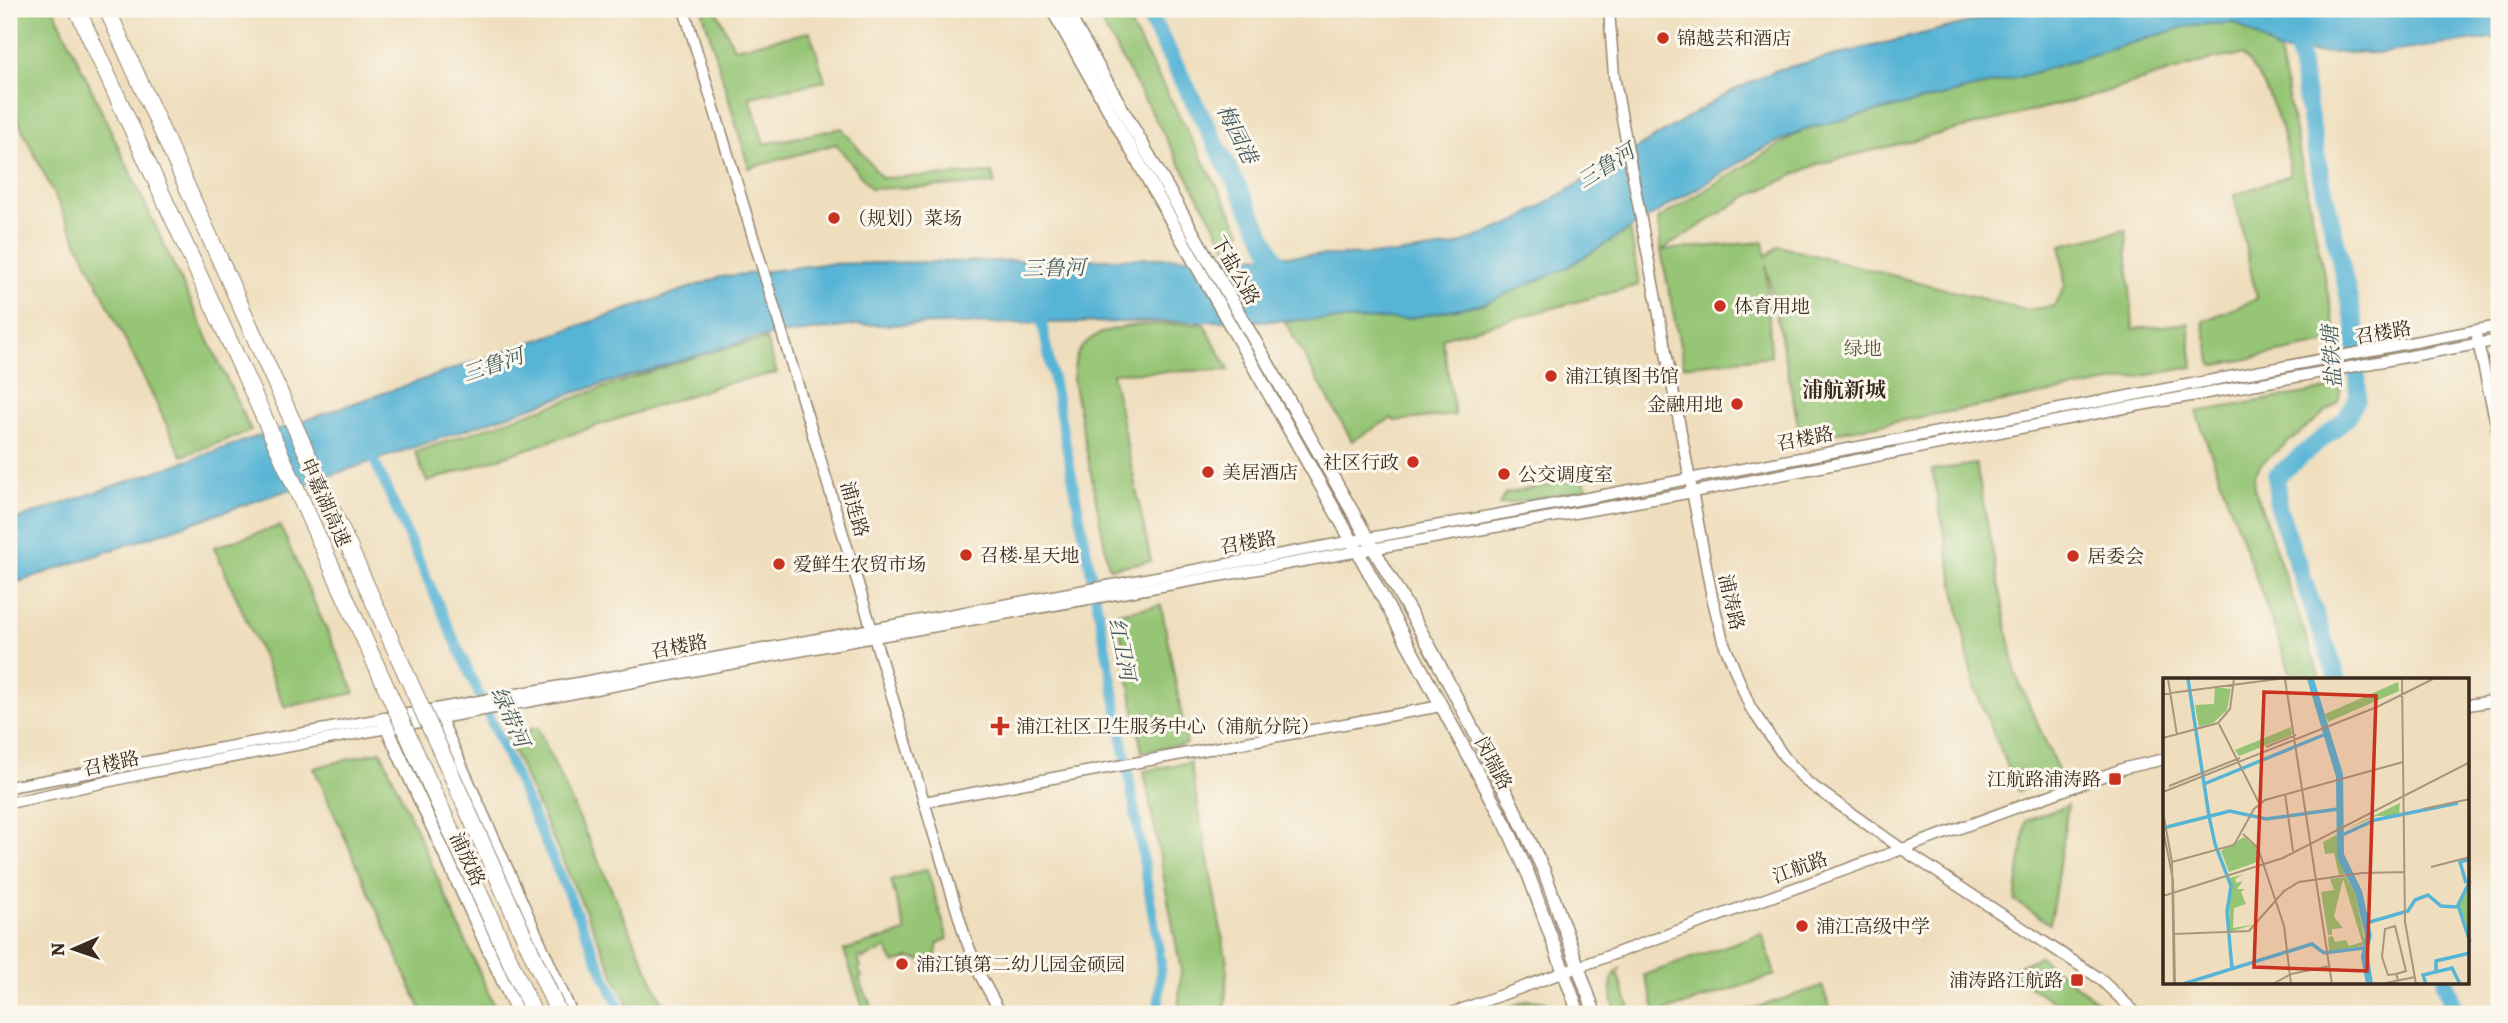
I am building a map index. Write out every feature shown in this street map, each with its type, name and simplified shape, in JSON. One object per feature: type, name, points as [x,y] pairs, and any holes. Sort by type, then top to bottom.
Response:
[{"type":"highway","name":"申嘉湖高速","points":[[77,9],[534,1014]]},
{"type":"highway","name":"申嘉湖高速","points":[[107,9],[559,1014]]},
{"type":"main road","name":"下盐公路","points":[[1052,9],[1355,547]]},
{"type":"main road","name":"下盐公路","points":[[1065,9],[1374,550]]},
{"type":"main road","name":"闵瑞路","points":[[1355,547],[1506,825],[1529,876],[1579,1014]]},
{"type":"main road","name":"闵瑞路","points":[[1374,550],[1510,800],[1544,871],[1595,1014]]},
{"type":"main road","points":[[438,715],[571,1014]]},
{"type":"main road","name":"浦放路","points":[[385,724],[518,1014]]},
{"type":"street","name":"浦连路","points":[[684,9],[766,270],[965,937],[980,975],[1001,1014]]},
{"type":"street","name":"浦涛路","points":[[1609,9],[1614,76],[1690,479],[1723,641],[1749,707],[1807,782],[1902,849],[2099,978],[2137,1014]]},
{"type":"street","name":"召楼路","points":[[2384,356],[2499,326]]},
{"type":"street","points":[[2476,331],[2499,438]]},
{"type":"street","name":"召楼路","points":[[1355,547],[1367,538],[1690,479],[2328,365],[2499,340]]},
{"type":"street","name":"召楼路","points":[[438,715],[873,632],[1355,547],[1374,550],[1693,492],[2328,365]]},
{"type":"street","points":[[2470,705],[2499,700]]},
{"type":"street","points":[[924,802],[1441,706]]},
{"type":"street","points":[[385,724],[438,715]]},
{"type":"street","name":"召楼路","points":[[9,788],[385,724]]},
{"type":"street","name":"召楼路","points":[[9,803],[385,724]]},
{"type":"street","name":"江航路","points":[[1449,1014],[2125,768],[2163,759]]},
{"type":"green space","points":[[9,9],[54,9],[251,431],[182,456],[9,102]]},
{"type":"green space","points":[[702,9],[716,9],[734,48],[810,32],[825,81],[750,97],[764,144],[842,128],[882,178],[992,173],[995,184],[871,189],[836,144],[749,168]]},
{"type":"green space","points":[[1094,9],[1122,9],[1241,231],[1231,255]]},
{"type":"green space","name":"绿地","points":[[2236,23],[2279,52],[2338,344],[2323,344],[2212,366],[2203,321],[2257,299],[2234,195],[2290,175],[2281,127],[2269,96],[2242,55],[2212,59],[2085,98],[1818,164],[1746,197],[1662,250],[1764,242],[1766,256],[1779,246],[2026,310],[2054,306],[2065,287],[2061,245],[2126,230],[2133,329],[2188,323],[2193,367],[1801,439],[1766,264],[1771,356],[1684,366],[1661,251],[1658,219],[1805,129],[2191,25]]},
{"type":"green space","points":[[1624,192],[1639,285],[1442,338],[1455,415],[1394,421],[1392,418],[1352,441],[1284,320]]},
{"type":"green space","points":[[1153,324],[1204,324],[1229,370],[1112,373],[1151,561],[1109,568],[1073,380],[1078,353],[1088,341],[1117,328]]},
{"type":"green space","points":[[766,339],[777,373],[723,384],[427,482],[415,452],[706,353]]},
{"type":"green space","points":[[2341,387],[2338,402],[2261,464],[2254,475],[2255,490],[2320,678],[2292,678],[2196,412]]},
{"type":"green space","points":[[1976,464],[2016,675],[2060,775],[2018,791],[1974,687],[1932,470]]},
{"type":"green space","points":[[1582,479],[1588,489],[1499,505],[1505,494]]},
{"type":"green space","points":[[280,526],[355,693],[285,707],[214,547]]},
{"type":"green space","points":[[1161,605],[1187,744],[1142,752],[1117,613]]},
{"type":"green space","points":[[538,728],[668,1014],[632,1014],[505,733]]},
{"type":"green space","points":[[381,751],[498,1014],[423,1014],[314,768]]},
{"type":"green space","points":[[1190,762],[1227,963],[1225,1014],[1178,1014],[1181,970],[1144,771]]},
{"type":"green space","points":[[2068,805],[2050,924],[2015,901],[2026,821]]},
{"type":"green space","points":[[927,869],[948,939],[938,943],[935,958],[923,964],[921,960],[909,958],[894,963],[886,948],[863,959],[858,958],[861,967],[858,969],[862,977],[859,979],[875,1014],[865,1014],[844,950],[906,932],[891,881]]},
{"type":"green space","points":[[1762,933],[1775,975],[1657,1014],[1644,975]]},
{"type":"green space","points":[[2039,957],[2105,1007],[2104,1012],[2071,1014],[2007,971]]},
{"type":"green space","points":[[1616,973],[1632,1014],[1617,1014],[1611,990]]},
{"type":"green space","points":[[1822,986],[1832,1014],[1737,1014]]},
{"type":"green space","points":[[1529,1000],[1543,1001],[1559,1014],[1491,1014]]},
{"type":"water","name":"三鲁河","points":[[2022,9],[2499,9],[2499,37],[2381,53],[2279,52],[2236,23],[2191,25],[2020,77],[1805,129],[1760,150],[1564,269],[1486,303],[1406,319],[857,325],[756,338],[567,395],[9,585],[9,522],[721,277],[824,264],[1395,254],[1455,246],[1517,221],[1728,93],[1777,70]]},
{"type":"waterway","name":"梅园港","points":[[1146,9],[1284,276]]},
{"type":"waterway","name":"盐铁塘","points":[[2260,9],[2274,13],[2296,39],[2318,164],[2355,325],[2358,397],[2346,419],[2276,477],[2278,507],[2337,678]]},
{"type":"waterway","name":"红卫河","points":[[1040,312],[1113,686],[1161,962],[1158,1014]]},
{"type":"waterway","name":"绿带河","points":[[369,449],[622,1014]]},
{"type":"waterway","name":"盐铁塘","points":[[2445,984],[2456,1014]]},
{"type":"place","name":"锦越芸和酒店","points":[[1663,38]]},
{"type":"place","name":"（规划）菜场","points":[[834,218]]},
{"type":"place","name":"体育用地","points":[[1720,306]]},
{"type":"place","name":"浦江镇图书馆","points":[[1551,376]]},
{"type":"place","name":"金融用地","points":[[1737,404]]},
{"type":"place","name":"社区行政","points":[[1413,462]]},
{"type":"place","name":"美居酒店","points":[[1208,472]]},
{"type":"place","name":"公交调度室","points":[[1504,474]]},
{"type":"place","name":"召楼·星天地","points":[[966,555]]},
{"type":"place","name":"居委会","points":[[2073,556]]},
{"type":"place","name":"爱鲜生农贸市场","points":[[779,564]]},
{"type":"place","name":"浦江社区卫生服务中心（浦航分院）","points":[[1000,726]]},
{"type":"place","name":"江航路浦涛路","points":[[2115,779]]},
{"type":"place","name":"浦江高级中学","points":[[1802,926]]},
{"type":"place","name":"浦江镇第二幼儿园金硕园","points":[[902,964]]},
{"type":"place","name":"浦涛路江航路","points":[[2077,980]]},
{"type":"district","name":"浦航新城","points":[[1844,390]]}]
